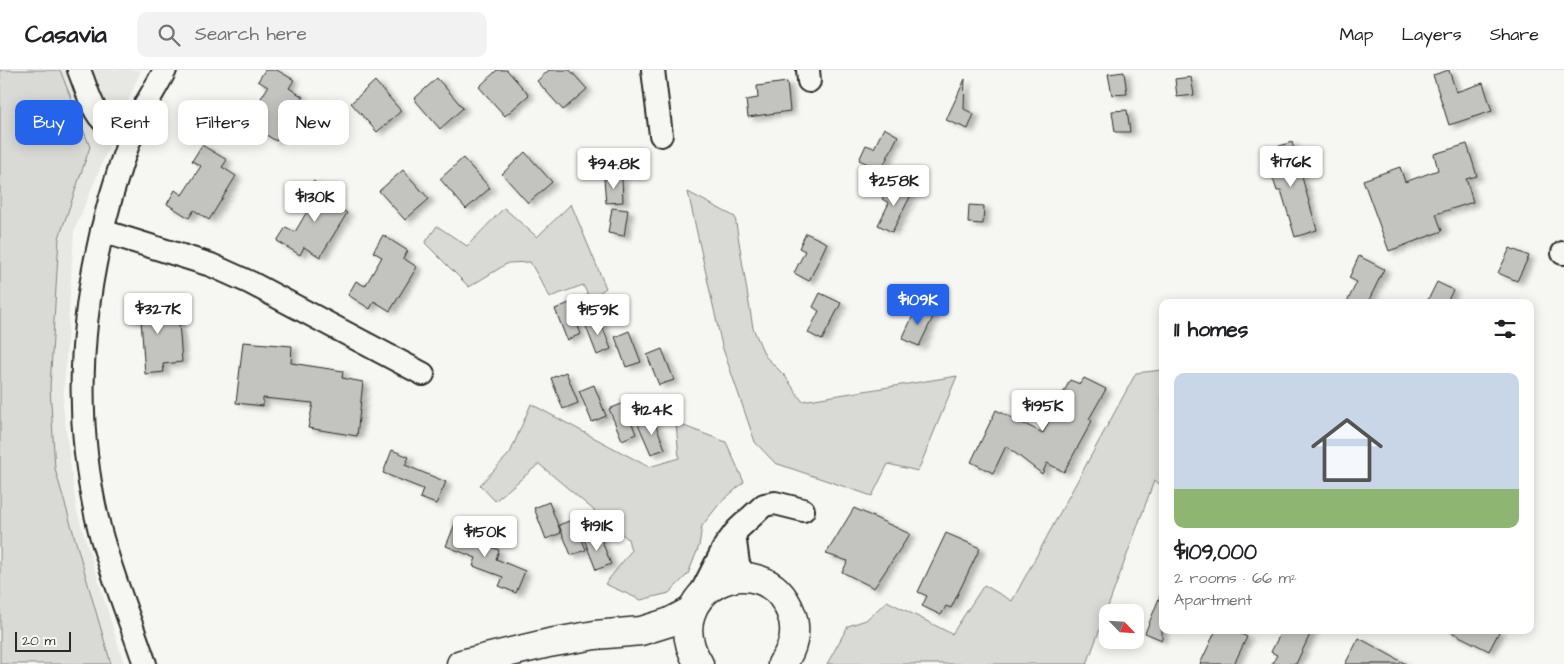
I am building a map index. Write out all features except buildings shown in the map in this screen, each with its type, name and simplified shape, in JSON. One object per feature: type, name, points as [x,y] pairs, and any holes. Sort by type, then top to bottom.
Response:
[{"type":"street","points":[[79,70],[93,105]]},
{"type":"street","points":[[150,100],[165,70]]},
{"type":"street","points":[[653,70],[661,136]]},
{"type":"street","points":[[128,145],[102,231],[88,295],[82,352],[82,415],[86,451],[100,532],[145,664]]},
{"type":"street","points":[[102,231],[211,265],[251,283],[423,374]]},
{"type":"street","points":[[696,659],[687,632],[696,603],[725,546],[734,534],[764,505],[775,503],[802,510]]},
{"type":"street","points":[[734,534],[738,564],[746,578]]},
{"type":"street","points":[[461,664],[549,643],[595,635],[641,631],[670,622],[696,603],[717,583],[728,579],[746,578],[763,582],[773,588],[788,606],[794,631],[790,659]]},
{"type":"street","points":[[641,631],[677,643],[696,659]]},
{"type":"shaded area","points":[[0,70],[141,70],[129,100],[93,100],[93,145],[110,145],[74,231],[63,406],[76,508],[124,664],[0,664]]},
{"type":"shaded area","points":[[0,70],[60,70],[72,100],[15,100],[15,145],[83,145],[83,129],[90,147],[59,238],[50,387],[55,469],[111,664],[0,664]]},
{"type":"shaded area","points":[[688,192],[735,217],[753,328],[765,356],[785,376],[802,401],[957,376],[918,471],[888,464],[872,496],[775,463],[755,442],[722,346]]},
{"type":"shaded area","points":[[571,204],[606,288],[590,299],[583,285],[550,297],[530,262],[508,263],[469,287],[425,243],[437,226],[467,246],[504,208],[537,237]]},
{"type":"shaded area","points":[[1159,370],[1159,484],[1154,481],[1109,604],[1099,604],[1099,631],[1087,664],[827,664],[848,626],[866,620],[887,601],[952,634],[984,585],[1012,601],[1136,373]]},
{"type":"shaded area","points":[[531,404],[649,467],[679,458],[676,423],[726,442],[744,482],[720,503],[702,526],[699,546],[688,574],[669,593],[641,600],[605,584],[631,551],[628,539],[539,464],[495,501],[480,485],[510,453]]}]
